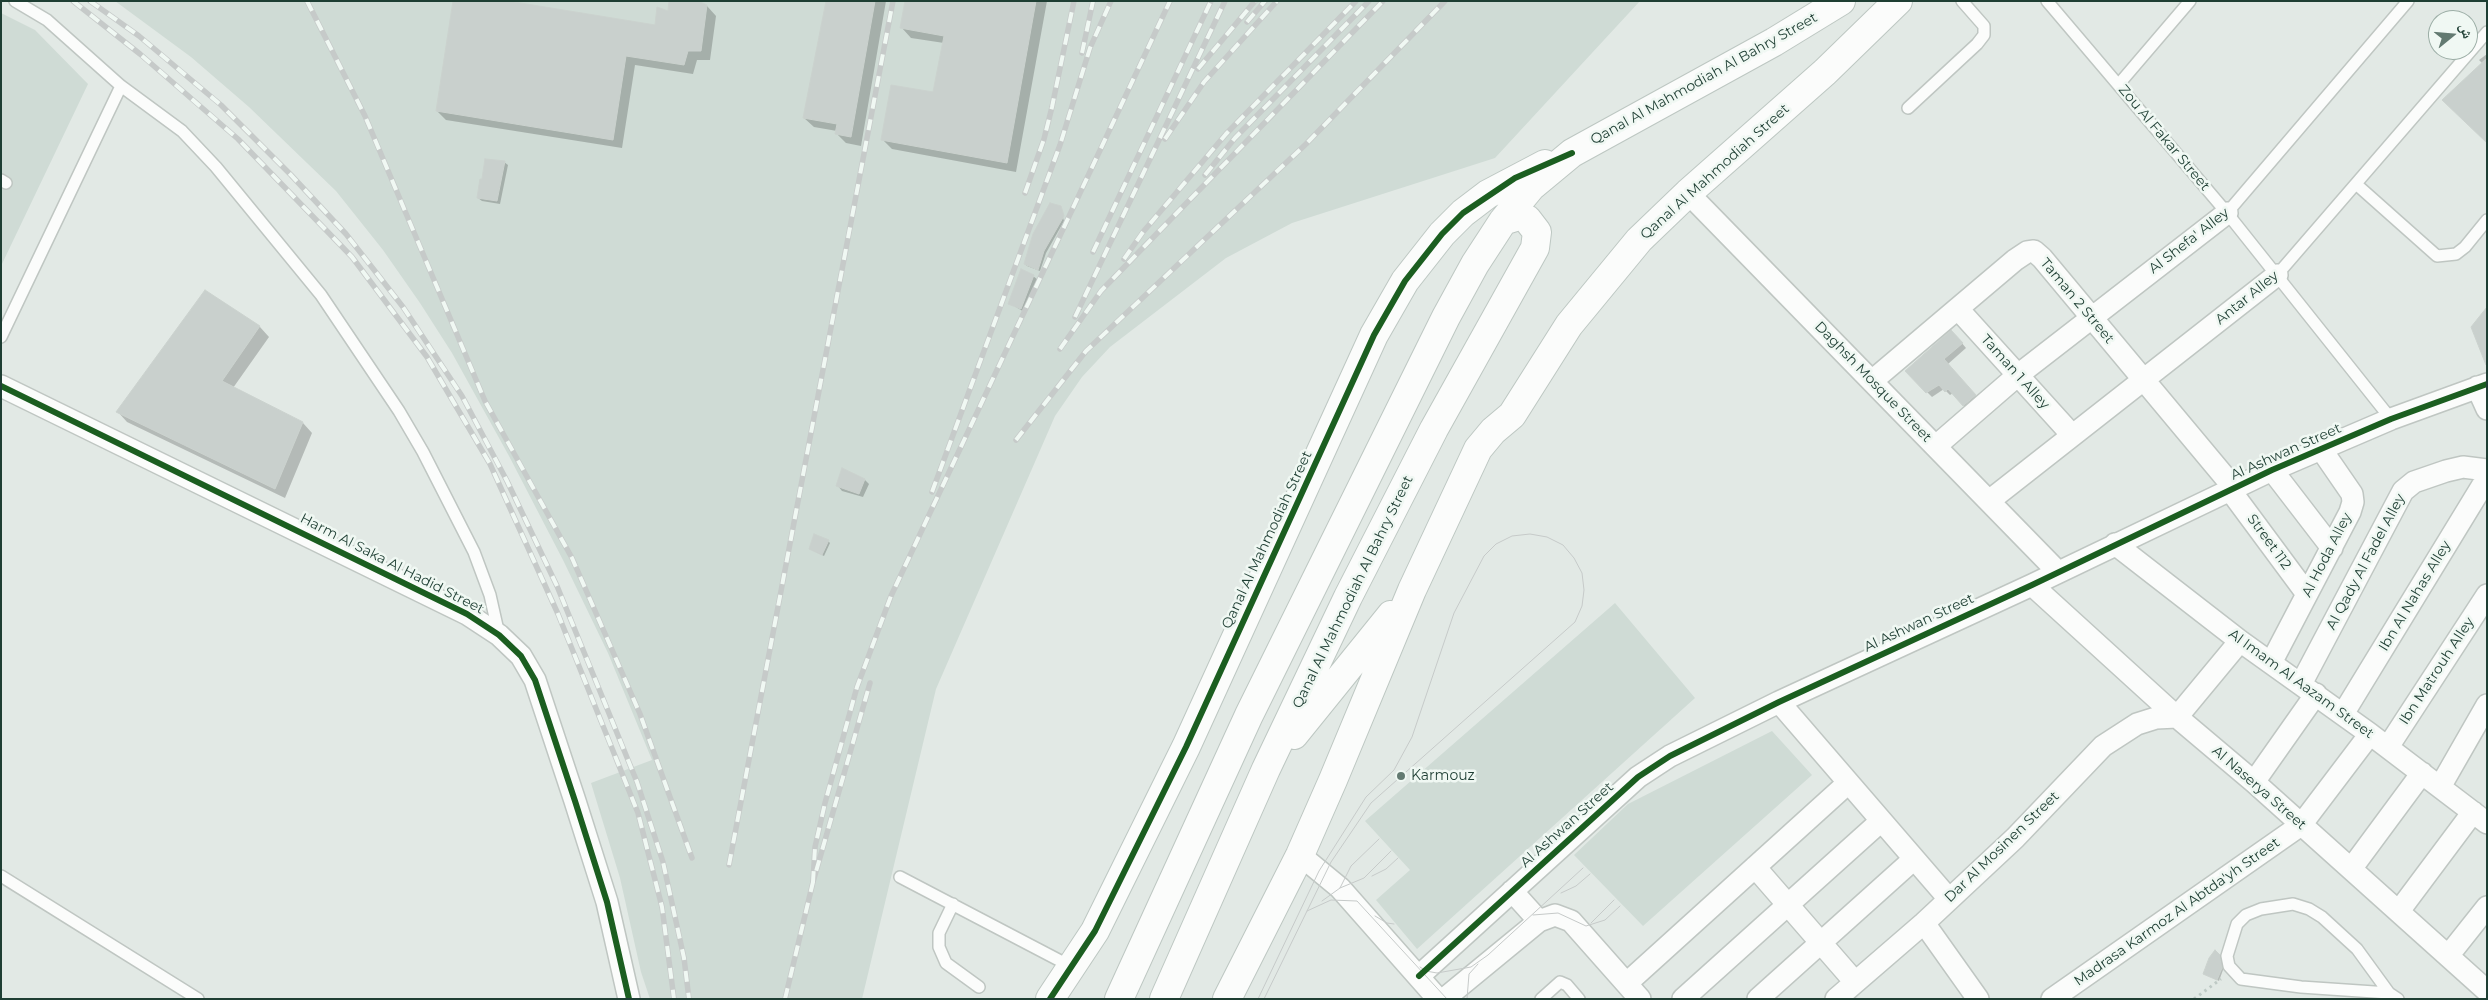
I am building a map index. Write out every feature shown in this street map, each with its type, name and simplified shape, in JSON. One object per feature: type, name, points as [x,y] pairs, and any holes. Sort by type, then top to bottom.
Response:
[{"type":"main road","name":"Qanal Al Mahmodiah Al Bahry Street","points":[[1119,999],[1257,698],[1446,317],[1475,264],[1503,221],[1531,187],[1572,153],[1766,47],[1841,1]]},
{"type":"main road","name":"Qanal Al Mahmodiah Street","points":[[1227,999],[1300,855],[1412,590],[1478,449],[1512,415],[1549,356],[1597,289],[1639,240],[1688,193],[1805,90],[1898,1]]},
{"type":"main road","name":"Qanal Al Mahmodiah Street","points":[[1050,999],[1095,930],[1186,747],[1374,336],[1405,281],[1429,249],[1463,213],[1515,178],[1572,153]]},
{"type":"main road","name":"Qanal Al Mahmodiah Al Bahry Street","points":[[1164,999],[1266,769],[1348,597],[1434,429],[1535,248],[1537,232],[1527,219],[1519,216],[1503,221]]},
{"type":"main road","points":[[1266,769],[1412,590]]},
{"type":"street","name":"Daghsh Mosque Street","points":[[1688,193],[2058,572]]},
{"type":"street","name":"Al Shefa' Alley","points":[[1936,446],[2018,375],[2227,213]]},
{"type":"street","name":"Taman 2 Street","points":[[1872,381],[2015,260],[2027,252],[2034,251],[2092,317],[2232,489]]},
{"type":"street","name":"Antar Alley","points":[[1989,501],[2277,275]]},
{"type":"street","name":"Taman 1 Alley","points":[[1958,308],[2072,435]]},
{"type":"street","name":"Harm Al Saka Al Hadid Street","points":[[1,386],[467,614],[499,635],[521,656],[535,680],[607,902],[629,999]]},
{"type":"street","name":"Al Ashwan Street","points":[[1419,976],[1638,777],[1670,756],[1779,702],[2032,585],[2272,470],[2391,419],[2482,386]]},
{"type":"street","points":[[2482,386],[2487,409]]},
{"type":"street","name":"Al Hoda Alley","points":[[2271,663],[2332,548],[2353,502],[2352,494],[2321,449]]},
{"type":"street","name":"Al Qady Al Fadel Alley","points":[[2254,782],[2308,689],[2403,491],[2414,482],[2446,471],[2464,467],[2487,470]]},
{"type":"street","points":[[2272,470],[2332,548]]},
{"type":"street","name":"Ibn Al Nahas Alley","points":[[2343,714],[2487,478]]},
{"type":"street","name":"Street 112","points":[[2232,489],[2307,594]]},
{"type":"street","name":"Al Imam Al Aazam Street","points":[[2115,544],[2240,641],[2343,714],[2483,819]]},
{"type":"street","name":"Al Naserya Street","points":[[2032,585],[2177,717],[2254,782],[2487,991]]},
{"type":"street","name":"Ibn Matrouh Alley","points":[[2388,748],[2487,595]]},
{"type":"street","points":[[2177,717],[2240,641]]},
{"type":"street","points":[[1779,702],[1948,899]]},
{"type":"street","points":[[2440,787],[2487,705]]},
{"type":"street","name":"Dar Al Mosinen Street","points":[[1836,999],[1924,923],[2015,838],[2103,746],[2137,724],[2156,718],[2177,717]]},
{"type":"street","points":[[2301,824],[2370,734]]},
{"type":"street","points":[[2351,869],[2422,774]]},
{"type":"street","points":[[1627,983],[1848,783]]},
{"type":"street","points":[[2399,911],[2483,819]]},
{"type":"street","points":[[1683,999],[1881,821]]},
{"type":"street","name":"Madrasa Karmoz Al Abtda'yh Street","points":[[2052,999],[2301,824]]},
{"type":"street","points":[[1300,855],[1340,888],[1438,999]]},
{"type":"street","points":[[1758,999],[1914,859]]},
{"type":"street","points":[[1755,867],[1854,982]]},
{"type":"street","points":[[1512,892],[1539,921]]},
{"type":"street","points":[[2448,956],[2487,907]]},
{"type":"street","points":[[1444,999],[1539,921],[1555,915],[1571,921],[1640,999]]},
{"type":"street","points":[[1924,923],[1978,999]]},
{"type":"lane","points":[[15,1],[47,20],[121,86],[182,131],[200,148],[321,295],[399,411],[422,452],[474,552],[490,595],[499,635]]},
{"type":"lane","points":[[1908,108],[1978,44],[1984,35],[1984,26],[1962,1]]},
{"type":"lane","name":"Zou Al Fakar Street","points":[[2047,1],[2227,213],[2391,419]]},
{"type":"lane","points":[[2118,84],[2190,1]]},
{"type":"lane","name":"Al Shefa' Alley","points":[[2227,213],[2408,1]]},
{"type":"lane","name":"Antar Alley","points":[[2277,275],[2487,32]]},
{"type":"lane","points":[[1,338],[121,86]]},
{"type":"lane","points":[[2356,184],[2437,256],[2456,254],[2465,247],[2487,220]]},
{"type":"lane","points":[[1,876],[198,999]]},
{"type":"lane","points":[[900,877],[1072,967]]},
{"type":"lane","points":[[953,904],[939,933],[939,947],[946,962],[979,987]]},
{"type":"lane","points":[[2293,904],[2310,909],[2322,917],[2358,949],[2393,996],[2240,979],[2229,966],[2227,956],[2237,924],[2246,915],[2261,909],[2293,904]]},
{"type":"lane","points":[[1541,999],[1560,982],[1567,986],[1579,999]]},
{"type":"path","points":[[2194,999],[2219,981],[2229,966]]},
{"type":"shaded area","points":[[115,1],[1640,1],[1495,158],[1292,223],[1226,258],[1110,347],[1082,377],[1055,416],[936,689],[862,999],[650,999],[641,972],[620,878],[591,783],[652,760],[608,653],[563,560],[509,456],[452,353],[420,303],[383,250],[336,191],[249,107],[191,57]]},
{"type":"shaded area","points":[[1,13],[35,30],[88,84],[1,266]]},
{"type":"shaded area","points":[[1615,603],[1695,698],[1417,949],[1376,900],[1410,870],[1365,821]]},
{"type":"shaded area","points":[[1772,731],[1812,775],[1643,926],[1574,855],[1628,804]]},
{"type":"building","points":[[453,1],[508,1],[655,25],[657,7],[668,11],[669,1],[698,1],[707,5],[701,51],[688,51],[684,65],[626,56],[613,140],[436,111]]},
{"type":"building","points":[[826,1],[875,1],[851,137],[835,134],[837,124],[803,118]]},
{"type":"building","points":[[905,1],[1036,1],[1007,163],[881,140],[891,85],[933,92],[944,36],[900,28]]},
{"type":"building","points":[[2487,58],[2487,143],[2442,100]]},
{"type":"building","points":[[485,159],[505,161],[497,201],[477,198]]},
{"type":"building","points":[[1050,203],[1061,206],[1064,216],[1044,251],[1038,270],[1024,264],[1033,234]]},
{"type":"building","points":[[1021,269],[1034,275],[1021,309],[1008,304]]},
{"type":"building","points":[[205,290],[260,326],[222,381],[303,422],[275,489],[116,412]]},
{"type":"building","points":[[2487,307],[2487,365],[2486,365],[2471,327]]},
{"type":"building","points":[[1951,330],[1963,343],[1944,359],[1976,395],[1963,406],[1948,389],[1945,392],[1939,385],[1926,393],[1905,371]]},
{"type":"building","points":[[842,468],[865,479],[859,494],[836,486]]},
{"type":"building","points":[[814,534],[829,540],[822,555],[809,549]]},
{"type":"building","points":[[2215,950],[2220,955],[2222,968],[2217,980],[2203,974],[2209,958]]},
{"type":"tram line","points":[[1258,999],[1319,871],[1366,797],[1394,770],[1412,737],[1454,613],[1484,556],[1496,544],[1512,536],[1530,534],[1547,537],[1563,545],[1574,558],[1582,573],[1584,590],[1582,606],[1575,622],[1371,803],[1331,862],[1264,999]]},
{"type":"tram line","points":[[1322,901],[1340,888],[1351,866],[1379,839]]},
{"type":"tram line","points":[[1340,888],[1364,878],[1391,851]]},
{"type":"tram line","points":[[1372,876],[1386,869],[1398,858]]},
{"type":"tram line","points":[[1420,967],[1426,971],[1437,973],[1471,967],[1488,955],[1583,868]]},
{"type":"tram line","points":[[1561,893],[1576,886],[1590,874]]},
{"type":"tram line","points":[[1307,911],[1331,900],[1357,901],[1447,999]]},
{"type":"tram line","points":[[1591,923],[1614,900]]},
{"type":"tram line","points":[[1533,915],[1558,913],[1586,926],[1605,920],[1620,906]]},
{"type":"tram line","points":[[1375,916],[1387,923],[1394,924]]},
{"type":"tram line","points":[[1467,999],[1469,974],[1478,964]]},
{"type":"railway","points":[[73,1],[140,54],[238,139],[352,257],[427,357],[490,464],[558,614],[638,813],[662,907],[674,999]]},
{"type":"railway","points":[[90,1],[139,36],[221,105],[291,175],[346,234],[403,307],[462,396],[507,481],[557,586],[637,782],[663,862],[684,958],[689,999]]},
{"type":"railway","points":[[307,1],[365,116],[485,401],[572,558],[640,714],[692,858]]},
{"type":"railway","points":[[729,865],[893,1]]},
{"type":"railway","points":[[1025,193],[1044,139],[1074,1]]},
{"type":"railway","points":[[1082,53],[1093,1]]},
{"type":"railway","points":[[932,492],[1060,145],[1090,48],[1111,1]]},
{"type":"railway","points":[[813,882],[815,847],[825,803],[857,687],[891,596],[1170,1]]},
{"type":"railway","points":[[1093,252],[1211,1]]},
{"type":"railway","points":[[1075,317],[1225,1]]},
{"type":"railway","points":[[1198,69],[1255,1]]},
{"type":"railway","points":[[1247,22],[1265,1]]},
{"type":"railway","points":[[1165,139],[1204,82],[1277,1]]},
{"type":"railway","points":[[1124,259],[1143,232],[1226,134],[1356,1]]},
{"type":"railway","points":[[1205,175],[1235,138],[1369,1]]},
{"type":"railway","points":[[1060,349],[1101,291],[1383,1]]},
{"type":"railway","points":[[1016,440],[1086,351],[1306,144],[1445,1]]},
{"type":"railway","points":[[785,999],[813,882],[870,683]]},
{"type":"cycle path","points":[[1050,999],[1095,931],[1186,747],[1374,335],[1405,281],[1442,234],[1463,213],[1515,178],[1572,153]]},
{"type":"cycle path","points":[[1419,976],[1638,777],[1670,756],[1779,702],[2032,585],[2272,470],[2391,419],[2487,384]]},
{"type":"cycle path","points":[[1,386],[467,614],[499,635],[521,656],[535,680],[607,902],[629,999]]},
{"type":"place","name":"Karmouz","points":[[1401,776]]}]
